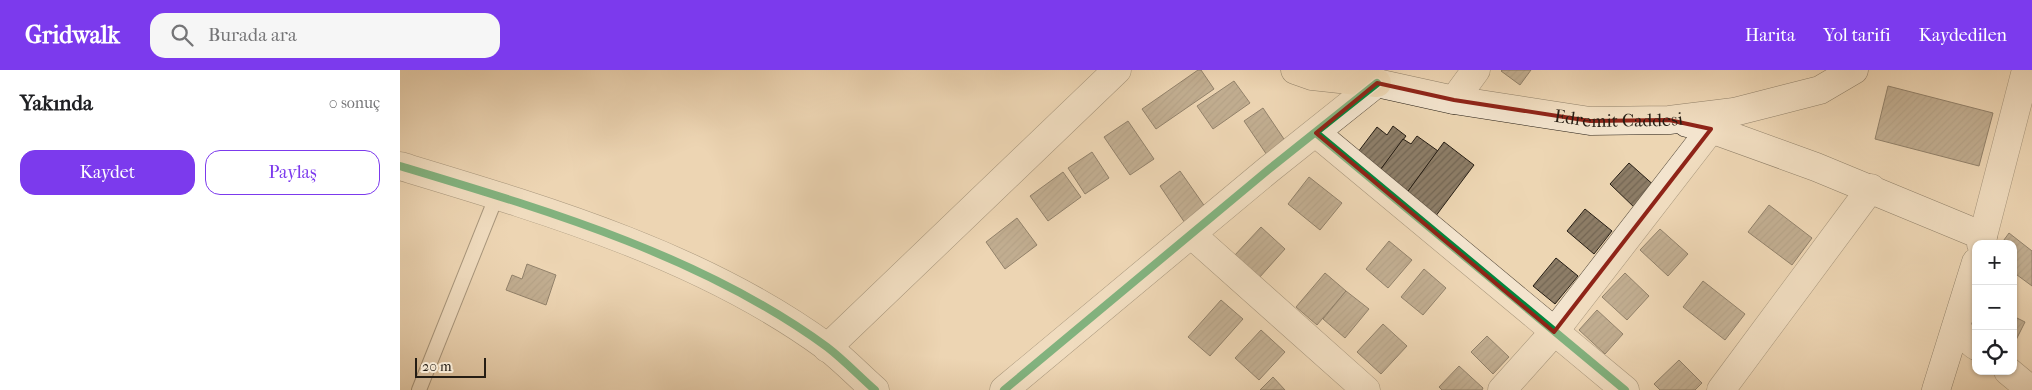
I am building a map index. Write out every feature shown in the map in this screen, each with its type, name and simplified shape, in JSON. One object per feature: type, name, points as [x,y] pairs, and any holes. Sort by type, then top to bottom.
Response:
[{"type":"main road","name":"Edremit Caddesi","points":[[1295,70],[1312,76],[1370,76]]},
{"type":"street","points":[[828,348],[1117,70]]},
{"type":"street","points":[[1454,100],[1476,70]]},
{"type":"street","name":"Edremit Caddesi","points":[[1370,76],[1454,100],[1590,121],[1669,120],[1734,112],[1820,90],[1854,70]]},
{"type":"street","points":[[1669,120],[1711,129],[1871,188],[1982,240],[2026,70]]},
{"type":"street","points":[[1004,390],[1192,236],[1268,170],[1316,134],[1370,76]]},
{"type":"street","points":[[1502,390],[1554,332],[1711,129]]},
{"type":"street","points":[[1316,134],[1625,390]]},
{"type":"street","points":[[400,166],[496,195],[646,248],[707,276],[768,309],[828,348],[875,390]]},
{"type":"street","points":[[1721,390],[1871,188]]},
{"type":"street","points":[[1192,236],[1366,390]]},
{"type":"street","points":[[1936,390],[1966,338],[1973,285]]},
{"type":"street","points":[[2013,375],[2031,390]]},
{"type":"lane","points":[[419,390],[496,195]]},
{"type":"highlighted area","points":[[1377,83],[1454,100],[1590,121],[1669,120],[1711,129],[1554,332],[1316,133]]},
{"type":"building","points":[[1198,70],[1201,70],[1214,89],[1156,129],[1142,109]]},
{"type":"building","points":[[1502,70],[1531,70],[1520,85]]},
{"type":"building","points":[[1234,81],[1250,103],[1213,129],[1197,106]]},
{"type":"building","points":[[1888,86],[1993,113],[1979,166],[1875,139]]},
{"type":"building","points":[[1263,108],[1290,148],[1271,161],[1244,121]]},
{"type":"building","points":[[1128,121],[1154,159],[1130,175],[1104,137]]},
{"type":"building","points":[[1393,126],[1406,136],[1378,173],[1355,156],[1377,127],[1387,135]]},
{"type":"building","points":[[1417,136],[1438,151],[1406,194],[1378,173],[1403,139],[1411,144]]},
{"type":"building","points":[[1444,142],[1474,165],[1435,217],[1406,194]]},
{"type":"building","points":[[1092,152],[1109,178],[1085,194],[1068,168]]},
{"type":"building","points":[[1629,163],[1657,188],[1637,210],[1610,184]]},
{"type":"building","points":[[1180,171],[1208,211],[1187,226],[1160,186]]},
{"type":"building","points":[[1063,172],[1081,197],[1048,221],[1030,196]]},
{"type":"building","points":[[1309,177],[1342,203],[1320,230],[1288,204]]},
{"type":"building","points":[[1769,205],[1812,238],[1792,265],[1748,232]]},
{"type":"building","points":[[1585,209],[1612,231],[1594,254],[1567,231]]},
{"type":"building","points":[[1017,218],[1037,245],[1005,269],[986,242]]},
{"type":"building","points":[[1261,227],[1285,249],[1259,278],[1234,256]]},
{"type":"building","points":[[1660,229],[1688,254],[1668,276],[1640,250]]},
{"type":"building","points":[[2009,233],[2032,251],[2032,286],[2017,275],[2017,240],[2004,240]]},
{"type":"building","points":[[1389,241],[1412,260],[1388,288],[1366,269]]},
{"type":"building","points":[[1556,258],[1578,276],[1555,304],[1533,286]]},
{"type":"building","points":[[527,264],[556,275],[546,305],[506,290],[512,275],[522,279]]},
{"type":"building","points":[[1424,269],[1446,288],[1423,315],[1401,297]]},
{"type":"building","points":[[1325,273],[1346,291],[1317,325],[1296,307]]},
{"type":"building","points":[[1625,273],[1649,296],[1627,320],[1602,297]]},
{"type":"building","points":[[1703,281],[1745,314],[1725,340],[1683,307]]},
{"type":"building","points":[[1346,291],[1369,309],[1345,338],[1323,319]]},
{"type":"building","points":[[1221,300],[1243,319],[1210,356],[1188,337]]},
{"type":"building","points":[[1597,310],[1623,334],[1605,354],[1579,330]]},
{"type":"building","points":[[2017,318],[2025,322],[2017,338]]},
{"type":"building","points":[[1383,324],[1407,346],[1381,374],[1357,352]]},
{"type":"building","points":[[1261,330],[1285,352],[1259,380],[1235,358]]},
{"type":"building","points":[[1487,336],[1509,357],[1493,374],[1471,352]]},
{"type":"building","points":[[1679,360],[1702,383],[1695,390],[1660,390],[1654,384]]},
{"type":"building","points":[[1459,366],[1483,388],[1482,390],[1442,390],[1439,387]]},
{"type":"building","points":[[1273,377],[1285,390],[1260,390]]},
{"type":"cycle path","points":[[1004,390],[1268,170],[1377,83]]},
{"type":"cycle path","points":[[1316,133],[1625,390]]},
{"type":"cycle path","points":[[400,166],[567,219],[676,261],[779,315],[827,347],[875,390]]}]
